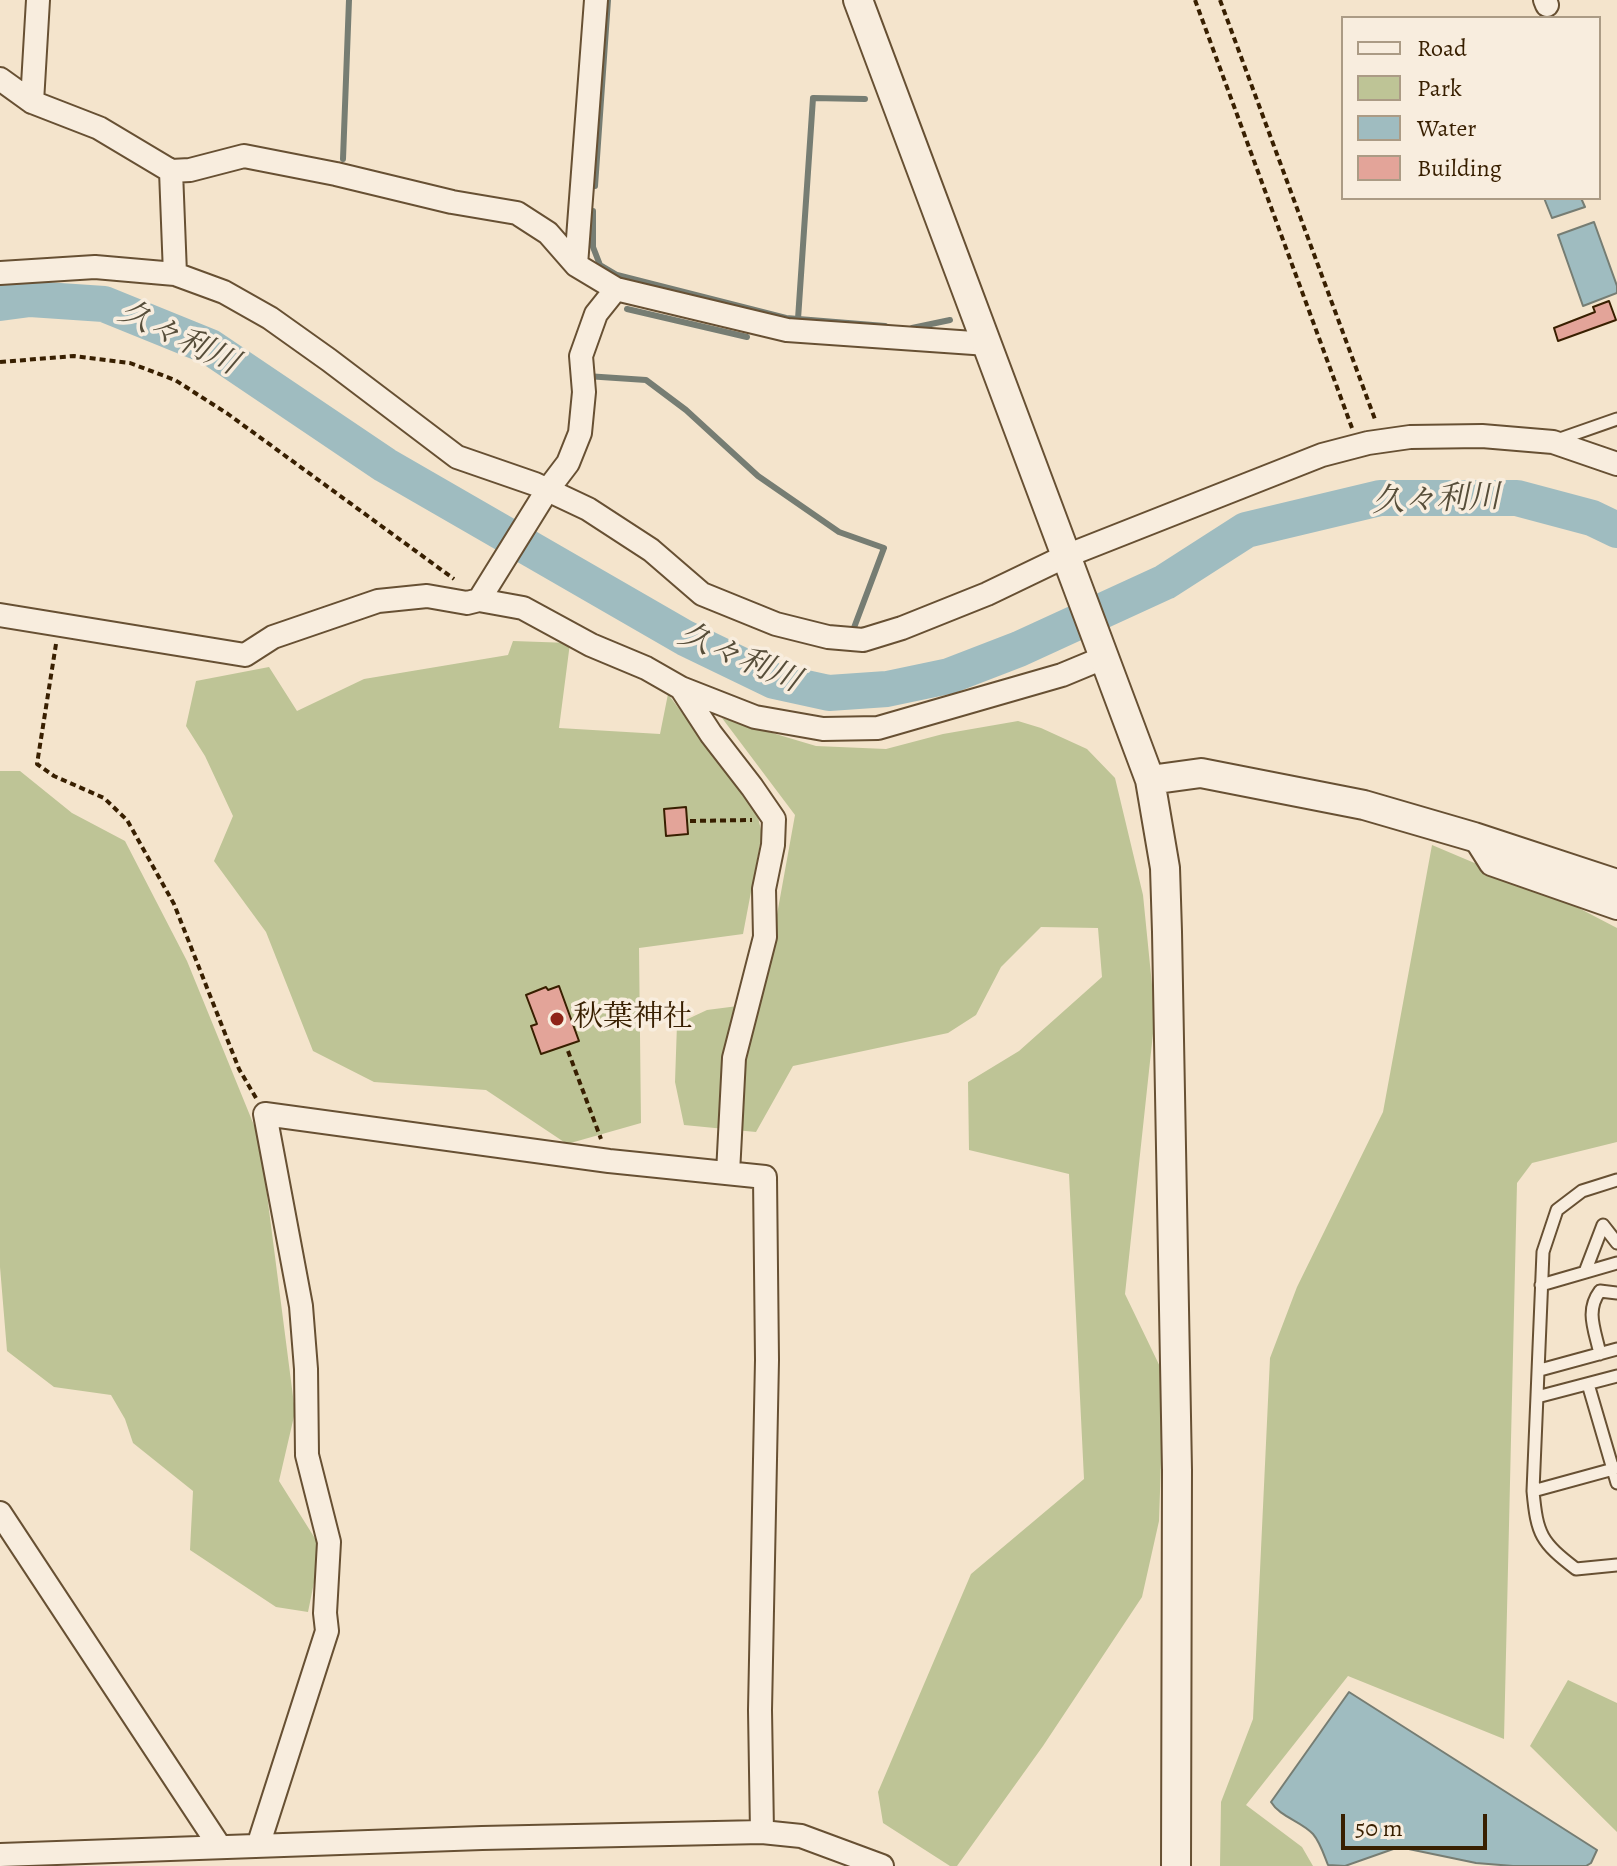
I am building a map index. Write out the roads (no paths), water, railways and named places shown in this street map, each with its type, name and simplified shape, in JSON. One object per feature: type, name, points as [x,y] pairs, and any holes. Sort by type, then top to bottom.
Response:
[{"type":"street","points":[[32,102],[38,0]]},
{"type":"street","points":[[576,265],[596,0]]},
{"type":"street","points":[[858,0],[1150,780],[1165,868],[1177,1470],[1176,1866]]},
{"type":"street","points":[[0,79],[32,102],[99,128],[171,171],[190,170],[244,156],[336,174],[452,202],[517,213],[548,233],[576,265],[616,289],[787,330],[988,344]]},
{"type":"street","points":[[171,171],[175,274]]},
{"type":"street","points":[[0,273],[95,267],[175,274],[224,292],[270,318],[457,457],[535,484],[546,492],[588,509],[651,550],[702,594],[776,624],[828,637],[863,640],[902,628],[987,594],[1066,556],[1322,455],[1358,445],[1382,440],[1482,436],[1553,442],[1617,464]]},
{"type":"street","points":[[469,601],[568,463],[580,433],[584,392],[581,356],[596,314],[616,289]]},
{"type":"street","points":[[0,615],[245,655],[273,637],[378,601],[427,596],[523,608],[681,688],[755,717],[823,729],[878,728],[1062,675],[1103,658]]},
{"type":"street","points":[[681,688],[774,819],[773,845],[764,889],[765,937],[734,1058],[728,1173]]},
{"type":"street","points":[[1150,780],[1201,773],[1364,805],[1617,884]]},
{"type":"street","points":[[1474,837],[1491,864],[1617,908]]},
{"type":"street","points":[[258,1846],[327,1631],[325,1613],[329,1542],[307,1455],[306,1369],[301,1306],[265,1114],[609,1161],[765,1177],[767,1360],[760,1710],[762,1832]]},
{"type":"street","points":[[0,1513],[220,1847]]},
{"type":"street","points":[[0,1855],[497,1837],[762,1832],[801,1836],[878,1865]]},
{"type":"lane","points":[[1553,442],[1617,419]]},
{"type":"lane","points":[[1617,1180],[1582,1191],[1557,1210],[1543,1252],[1533,1491],[1536,1521],[1549,1549],[1576,1569],[1617,1565]]},
{"type":"lane","points":[[1585,1272],[1603,1225],[1617,1243]]},
{"type":"lane","points":[[1541,1285],[1617,1263]]},
{"type":"lane","points":[[1600,1354],[1591,1314],[1592,1302],[1600,1291],[1617,1293]]},
{"type":"lane","points":[[1540,1370],[1617,1349]]},
{"type":"lane","points":[[1537,1397],[1617,1376]]},
{"type":"lane","points":[[1588,1384],[1617,1483]]},
{"type":"lane","points":[[1533,1491],[1615,1468]]},
{"type":"water","points":[[1545,200],[1582,200],[1585,207],[1552,218]]},
{"type":"water","points":[[1594,222],[1617,293],[1583,306],[1558,235]]},
{"type":"water","points":[[1349,1692],[1597,1850],[1591,1863],[1586,1866],[1513,1866],[1476,1863],[1399,1847],[1345,1866],[1328,1865],[1313,1834],[1280,1812],[1271,1802]]},
{"type":"waterway","points":[[343,159],[349,0]]},
{"type":"waterway","points":[[595,186],[608,0]]},
{"type":"waterway","points":[[798,319],[813,98],[865,99]]},
{"type":"waterway","points":[[593,211],[593,247],[600,265],[617,275],[786,318],[885,326]]},
{"type":"waterway","name":"久々利川","points":[[0,303],[30,299],[104,304],[210,347],[385,465],[685,638],[774,681],[829,693],[887,689],[949,676],[1019,649],[1165,582],[1246,530],[1380,498],[1517,498],[1592,518],[1617,530]]},
{"type":"waterway","points":[[627,309],[747,337]]},
{"type":"waterway","points":[[912,328],[950,320]]},
{"type":"waterway","points":[[586,376],[646,380],[686,410],[758,476],[839,532],[884,548],[852,633]]},
{"type":"place","name":"秋葉神社","points":[[557,1019]]}]
